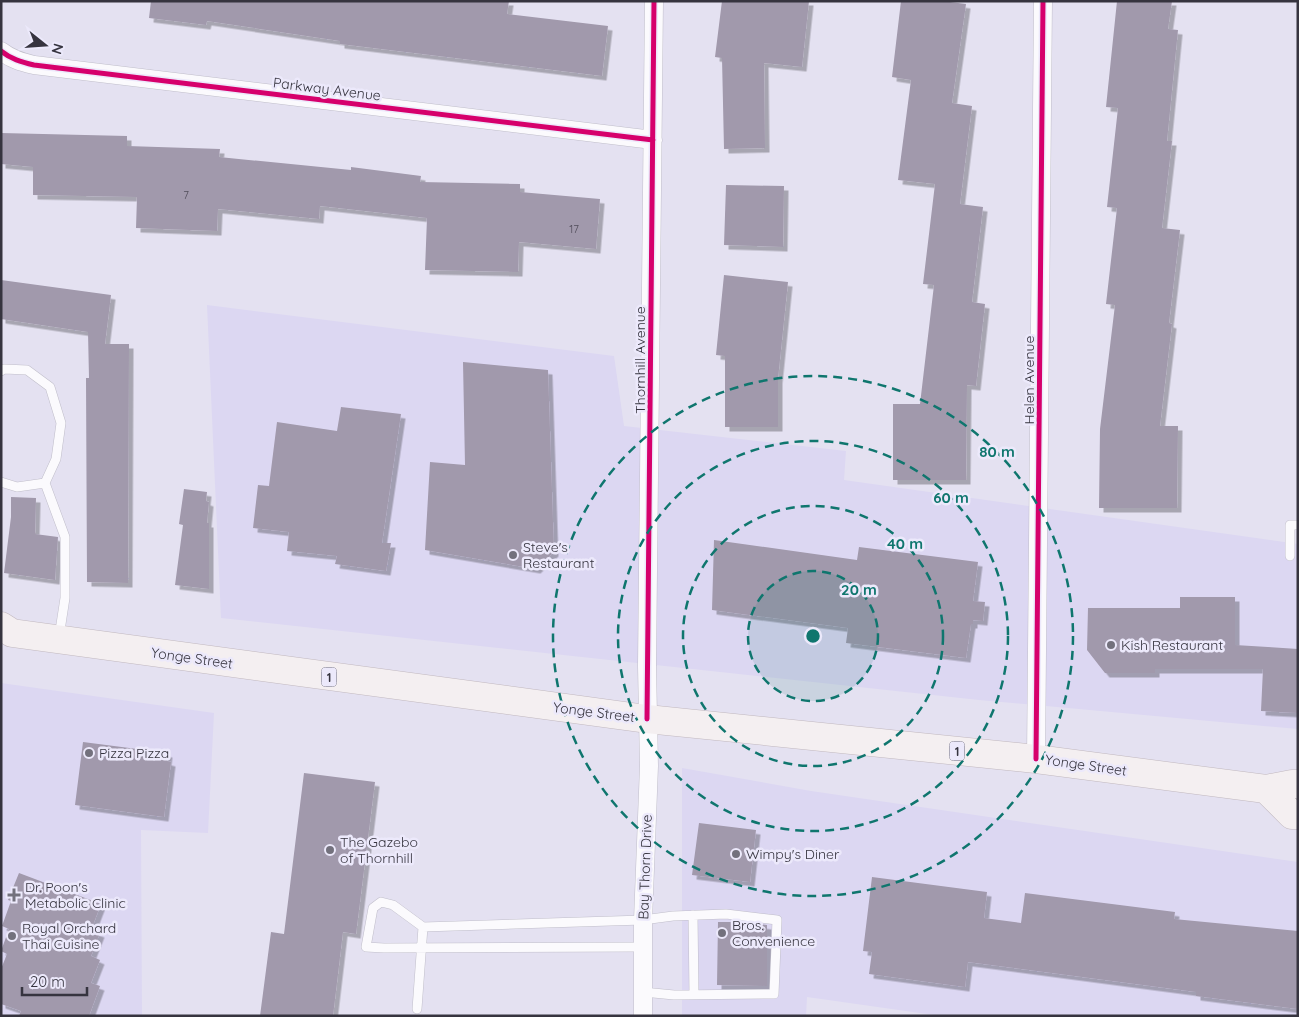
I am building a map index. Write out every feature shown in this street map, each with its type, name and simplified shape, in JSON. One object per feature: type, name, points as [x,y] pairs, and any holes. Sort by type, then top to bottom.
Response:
[{"type":"main road","name":"Yonge Street","points":[[5,633],[647,719],[1036,759],[1266,789],[1298,784]]},
{"type":"main road","points":[[1266,789],[1292,815],[1298,816]]},
{"type":"street","name":"Thornhill Avenue","points":[[647,719],[654,1]]},
{"type":"street","name":"Helen Avenue","points":[[1036,759],[1043,1]]},
{"type":"street","name":"Parkway Avenue","points":[[1,51],[9,57],[34,65],[653,140]]},
{"type":"street","name":"Bay Thorn Drive","points":[[643,1016],[643,920],[649,766],[647,719]]},
{"type":"lane","points":[[1,372],[4,369],[27,370],[50,387],[61,423],[56,458],[45,482],[65,537],[65,598],[59,640]]},
{"type":"lane","points":[[1,482],[17,487],[45,482]]},
{"type":"lane","points":[[1290,556],[1290,525],[1298,525]]},
{"type":"lane","points":[[642,992],[774,994],[777,920],[726,914],[643,920],[423,927],[393,905],[381,902],[373,908],[366,947],[643,947]]},
{"type":"lane","points":[[693,915],[694,994]]},
{"type":"lane","points":[[417,1010],[423,927]]},
{"type":"shaded area","points":[[207,305],[614,356],[624,426],[846,451],[844,480],[1298,544],[1298,729],[979,700],[221,618]]},
{"type":"shaded area","points":[[1,683],[214,713],[208,833],[141,830],[142,1016],[1,1016]]},
{"type":"shaded area","points":[[682,768],[811,791],[1298,862],[1298,1016],[941,1016],[807,997],[806,1016],[682,1016]]},
{"type":"building","points":[[151,1],[509,1],[507,14],[608,26],[602,76],[340,44],[340,41],[207,21],[206,25],[149,18]]},
{"type":"building","points":[[722,1],[809,1],[802,67],[764,63],[765,148],[724,149],[722,58],[715,57]]},
{"type":"building","points":[[901,1],[942,1],[966,4],[952,103],[972,106],[960,204],[983,207],[972,302],[985,304],[976,386],[967,385],[966,480],[893,480],[893,404],[920,404],[934,285],[923,284],[935,184],[898,180],[911,80],[892,77]]},
{"type":"building","points":[[1117,1],[1172,1],[1168,29],[1178,30],[1167,141],[1172,141],[1162,228],[1180,230],[1169,323],[1172,324],[1160,426],[1178,426],[1177,508],[1099,508],[1100,429],[1115,305],[1106,304],[1117,208],[1107,207],[1118,108],[1106,107]]},
{"type":"building","points":[[1,133],[127,136],[127,146],[220,149],[219,157],[351,170],[351,167],[421,176],[420,182],[520,184],[520,192],[600,199],[596,249],[519,242],[518,272],[425,270],[427,218],[320,206],[319,219],[218,209],[217,231],[136,228],[137,197],[33,195],[33,167],[1,164]]},
{"type":"building","points":[[726,185],[784,186],[783,247],[724,245]]},
{"type":"building","points":[[724,275],[788,282],[778,379],[778,427],[725,427],[725,356],[716,355]]},
{"type":"building","points":[[1,280],[111,295],[105,344],[129,344],[128,583],[87,582],[86,378],[89,378],[88,332],[1,319]]},
{"type":"building","points":[[463,362],[548,370],[554,552],[536,569],[425,550],[430,462],[465,465]]},
{"type":"building","points":[[341,407],[401,414],[382,543],[391,543],[386,571],[335,564],[337,556],[287,551],[289,532],[253,528],[258,485],[269,486],[277,422],[337,431]]},
{"type":"building","points":[[184,489],[207,492],[206,501],[209,502],[207,523],[209,523],[209,589],[175,585],[183,525],[179,524]]},
{"type":"building","points":[[11,497],[36,498],[35,534],[58,537],[55,580],[4,573],[11,517]]},
{"type":"building","points":[[714,540],[857,560],[859,547],[978,562],[973,601],[985,602],[983,621],[973,620],[973,624],[971,624],[966,658],[846,643],[848,628],[712,610]]},
{"type":"building","points":[[1180,597],[1235,597],[1235,645],[1298,649],[1298,713],[1261,711],[1263,669],[1155,669],[1155,673],[1105,673],[1087,650],[1088,608],[1180,608]]},
{"type":"building","points":[[83,742],[168,753],[167,761],[171,762],[164,817],[75,805]]},
{"type":"building","name":"The Gazebo of Thornhill","points":[[304,773],[375,782],[356,934],[343,932],[333,1016],[260,1016],[271,932],[284,934]]},
{"type":"building","points":[[699,823],[756,830],[750,882],[692,875]]},
{"type":"building","points":[[19,873],[101,904],[91,930],[100,933],[91,956],[100,960],[91,983],[100,986],[89,1016],[19,1016],[21,1011],[1,1004],[1,969],[7,954],[1,951],[9,929],[2,926],[11,901],[8,900]]},
{"type":"building","points":[[872,877],[987,892],[984,918],[1021,923],[1025,893],[1175,912],[1174,919],[1298,931],[1298,1009],[1196,996],[1196,992],[968,962],[965,987],[869,974],[872,952],[863,951]]},
{"type":"building","points":[[718,922],[767,925],[767,986],[717,985]]},
{"type":"cycle path","points":[[647,719],[654,1]]},
{"type":"cycle path","points":[[1036,759],[1043,1]]},
{"type":"cycle path","points":[[1,51],[16,60],[34,65],[653,140]]},
{"type":"place","name":"Steve's Restaurant","points":[[513,555]]},
{"type":"place","name":"Kish Restaurant","points":[[1111,645]]},
{"type":"place","name":"Pizza Pizza","points":[[89,753]]},
{"type":"place","name":"The Gazebo of Thornhill","points":[[330,850]]},
{"type":"place","name":"Wimpy's Diner","points":[[736,854]]},
{"type":"place","name":"Dr. Poon's Metabolic Clinic","points":[[14,895]]},
{"type":"place","name":"Bros. Convenience","points":[[722,933]]},
{"type":"place","name":"Royal Orchard Thai Cuisine","points":[[12,936]]}]
